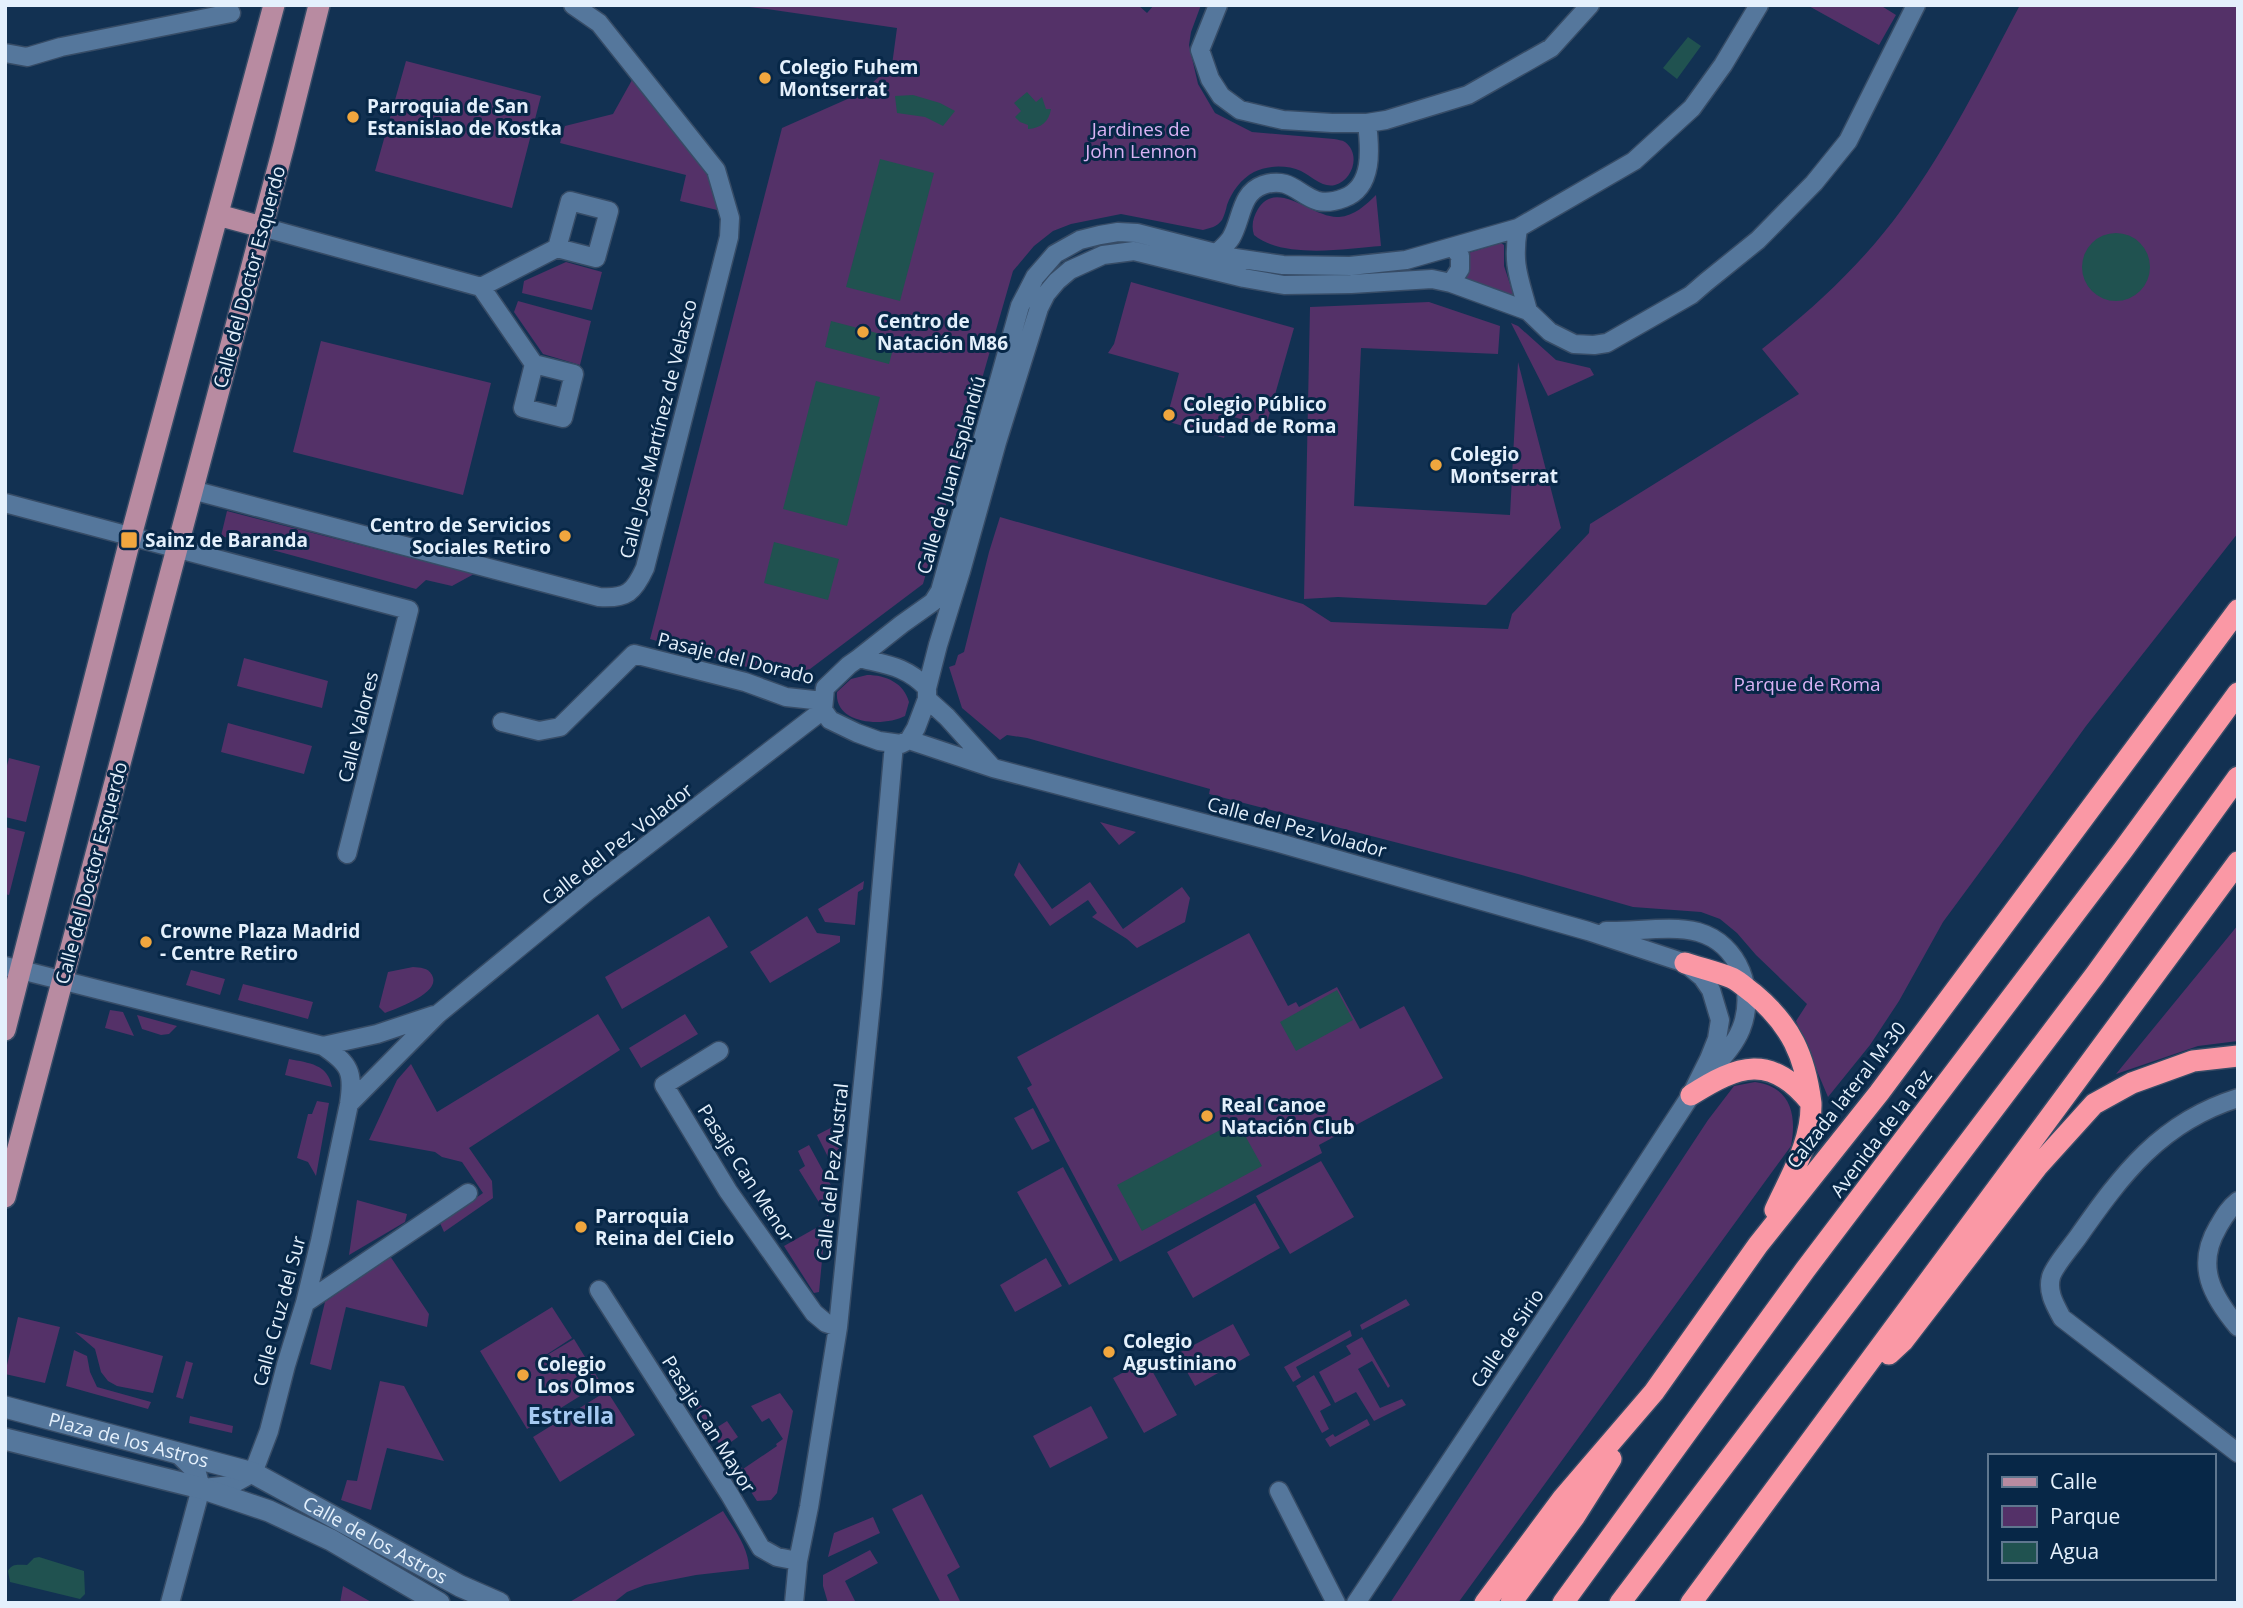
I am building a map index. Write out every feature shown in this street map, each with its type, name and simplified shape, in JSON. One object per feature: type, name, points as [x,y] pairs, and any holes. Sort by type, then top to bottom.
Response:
[{"type":"highway","name":"Calzada lateral M-30","points":[[1485,1603],[1563,1498],[1654,1392],[1758,1245],[1879,1093],[2238,610]]},
{"type":"highway","name":"Avenida de la Paz","points":[[1563,1603],[1805,1270],[2115,861],[2238,693]]},
{"type":"highway","points":[[1620,1603],[2095,975],[2238,777]]},
{"type":"highway","points":[[1691,1603],[2234,869]]},
{"type":"highway","points":[[1685,962],[1734,979],[1768,1006],[1786,1027],[1800,1052],[1808,1076],[1811,1117],[1804,1146],[1758,1245]]},
{"type":"highway","points":[[1844,1396],[1903,1341],[2037,1167],[2094,1104],[2132,1083],[2193,1061],[2238,1056]]},
{"type":"highway","points":[[1691,1095],[1721,1076],[1753,1068],[1787,1078],[1811,1103]]},
{"type":"highway","points":[[1511,1603],[1575,1516],[1654,1392]]},
{"type":"main road","points":[[5,1030],[13,968],[274,5]]},
{"type":"main road","name":"Calle del Doctor Esquerdo","points":[[5,1197],[319,5]]},
{"type":"main road","points":[[218,215],[262,227]]},
{"type":"main road","name":"Plaza de los Astros","points":[[5,1407],[253,1473]]},
{"type":"main road","name":"Plaza de los Astros","points":[[5,1439],[201,1489]]},
{"type":"main road","name":"Calle de los Astros","points":[[253,1473],[460,1586],[499,1603]]},
{"type":"main road","name":"Calle de los Astros","points":[[201,1489],[289,1520],[439,1603]]},
{"type":"street","name":"Calle José Martínez de Velasco","points":[[192,490],[600,597],[614,598],[628,594],[638,583],[645,568],[729,237],[730,218],[716,170],[599,23],[573,5]]},
{"type":"street","points":[[1218,5],[1200,50],[1210,79],[1221,96],[1240,110],[1283,120],[1332,123],[1386,120],[1468,95],[1551,48],[1590,5]]},
{"type":"street","name":"Calle de Juan Esplandiú","points":[[859,658],[933,602],[940,592],[1020,306],[1035,277],[1055,254],[1080,240],[1118,232],[1137,233],[1234,258],[1283,265],[1350,267],[1406,260],[1518,228],[1634,160],[1692,108],[1723,65],[1759,5]]},
{"type":"street","name":"Calle de Juan Esplandiú","points":[[927,694],[997,442],[1039,308],[1057,281],[1077,266],[1118,251],[1134,251],[1284,285],[1433,279],[1528,311],[1559,337],[1574,344],[1606,343],[1691,295],[1758,240],[1814,183],[1848,141],[1916,5]]},
{"type":"street","points":[[5,53],[27,57],[61,47],[231,13]]},
{"type":"street","points":[[1216,254],[1231,238],[1246,200],[1253,190],[1263,185],[1274,183],[1294,186],[1317,201],[1337,201],[1351,195],[1360,186],[1369,163],[1367,123]]},
{"type":"street","points":[[262,227],[481,286],[534,364]]},
{"type":"street","points":[[1518,228],[1514,253],[1528,311]]},
{"type":"street","points":[[1231,238],[1234,258],[1244,278]]},
{"type":"street","points":[[481,286],[557,248]]},
{"type":"street","points":[[1451,283],[1460,269],[1460,256],[1454,248]]},
{"type":"street","points":[[5,503],[177,548]]},
{"type":"street","name":"Calle Valores","points":[[177,548],[409,610],[347,854]]},
{"type":"street","name":"Pasaje del Dorado","points":[[502,722],[539,731],[560,727],[634,654],[823,705]]},
{"type":"street","points":[[927,694],[922,716],[901,742],[868,737],[830,720],[823,705],[825,688],[859,658],[901,668],[911,673],[993,768]]},
{"type":"street","name":"Calle del Pez Volador","points":[[349,1104],[438,1014],[589,890],[823,705]]},
{"type":"street","name":"Calle del Pez Volador","points":[[901,742],[1272,841],[1588,931],[1685,962]]},
{"type":"street","name":"Calle del Pez Austral","points":[[794,1603],[798,1561],[838,1326],[901,742]]},
{"type":"street","name":"Calle del Pez Volador","points":[[1588,931],[1698,932],[1718,942],[1732,956],[1743,973],[1746,988]]},
{"type":"street","name":"Calle de Sirio","points":[[1356,1603],[1691,1095],[1709,1059],[1720,1020],[1711,990],[1702,976],[1685,962]]},
{"type":"street","name":"Calle del Pez Volador","points":[[13,968],[323,1046],[338,1056],[348,1068],[352,1082],[349,1104]]},
{"type":"street","name":"Calle de Sirio","points":[[1691,1095],[1731,1047],[1740,1032],[1746,1009],[1746,988]]},
{"type":"street","name":"Calle del Pez Volador","points":[[323,1046],[377,1034],[438,1014]]},
{"type":"street","name":"Pasaje Can Menor","points":[[719,1051],[664,1085],[728,1191],[814,1313],[826,1323],[838,1326]]},
{"type":"street","points":[[2238,1098],[2182,1123],[2136,1161],[2112,1189],[2051,1277],[2051,1297],[2062,1318],[2238,1453]]},
{"type":"street","name":"Calle Cruz del Sur","points":[[253,1473],[270,1431],[304,1303],[349,1104]]},
{"type":"street","points":[[304,1303],[468,1193]]},
{"type":"street","points":[[2238,1201],[2229,1208],[2211,1239],[2206,1271],[2220,1305],[2238,1327]]},
{"type":"street","name":"Pasaje Can Mayor","points":[[599,1290],[761,1548],[777,1557],[798,1561]]},
{"type":"street","points":[[170,1603],[201,1489],[197,1473],[177,1453]]},
{"type":"street","points":[[201,1489],[231,1485],[253,1473]]},
{"type":"street","points":[[1279,1491],[1336,1603]]},
{"type":"green space","name":"Centro de Natación M86","points":[[732,5],[1138,5],[1147,13],[1154,5],[1201,5],[1189,45],[1198,84],[1215,113],[1252,132],[1343,141],[1350,147],[1354,160],[1346,178],[1330,186],[1290,168],[1271,167],[1254,172],[1234,190],[1220,222],[1203,230],[1121,214],[1071,224],[1053,231],[1034,246],[1013,271],[923,584],[810,669],[781,677],[650,639],[782,128],[861,93],[892,65],[897,28]]},
{"type":"green space","points":[[1807,5],[1880,5],[1896,15],[1879,45]]},
{"type":"green space","name":"Parque de Roma","points":[[2020,5],[2238,5],[2238,533],[2086,726],[1943,922],[1899,1001],[1870,1045],[1828,1097],[1796,1021],[1807,1004],[1720,919],[1701,912],[1633,907],[1518,874],[1209,794],[1210,789],[1027,738],[1007,735],[1000,740],[962,708],[949,667],[955,665],[958,655],[964,652],[1000,517],[1303,604],[1331,622],[1508,629],[1512,614],[1589,533],[1590,524],[1799,394],[1762,349],[1837,284],[1871,248],[1902,209],[1950,135]]},
{"type":"green space","points":[[406,61],[541,96],[512,208],[375,171]]},
{"type":"green space","points":[[632,80],[702,164],[712,182],[717,210],[680,201],[686,175],[560,143],[565,126],[613,114]]},
{"type":"green space","points":[[1376,195],[1381,246],[1297,250],[1266,242],[1254,235],[1256,212],[1266,201],[1275,197],[1339,217],[1355,212]]},
{"type":"green space","points":[[1501,243],[1504,245],[1504,266],[1512,296],[1464,280],[1465,254]]},
{"type":"green space","points":[[566,262],[602,272],[592,310],[522,293],[524,281]]},
{"type":"green space","points":[[1131,282],[1294,328],[1266,426],[1230,416],[1224,438],[1166,421],[1179,373],[1108,353],[1114,344]]},
{"type":"green space","points":[[518,301],[591,321],[580,365],[543,354],[514,312]]},
{"type":"green space","points":[[1429,302],[1500,326],[1498,354],[1361,348],[1354,506],[1510,515],[1518,362],[1561,528],[1486,605],[1338,597],[1304,599],[1310,307]]},
{"type":"green space","points":[[1511,323],[1518,326],[1556,360],[1590,368],[1594,375],[1548,396]]},
{"type":"green space","points":[[321,341],[491,383],[463,495],[293,452]]},
{"type":"green space","points":[[227,511],[474,574],[452,586],[426,580],[416,589],[221,536]]},
{"type":"green space","points":[[244,658],[328,681],[322,708],[237,686]]},
{"type":"green space","points":[[867,675],[881,677],[899,685],[909,702],[905,716],[885,722],[873,722],[852,717],[843,711],[838,703],[837,692],[851,679]]},
{"type":"green space","points":[[228,723],[312,746],[304,774],[221,752]]},
{"type":"green space","points":[[9,758],[40,766],[26,822],[5,817],[5,773]]},
{"type":"green space","points":[[1100,822],[1136,832],[1119,845]]},
{"type":"green space","points":[[5,827],[25,832],[9,895],[5,894]]},
{"type":"green space","points":[[1019,862],[1052,909],[1090,882],[1123,929],[1182,887],[1190,898],[1185,922],[1137,948],[1092,917],[1097,913],[1088,900],[1050,926],[1014,875]]},
{"type":"green space","points":[[864,881],[863,889],[858,892],[855,925],[825,922],[818,909]]},
{"type":"green space","points":[[709,916],[728,947],[622,1009],[605,977]]},
{"type":"green space","points":[[807,916],[817,933],[840,936],[840,942],[770,983],[750,952]]},
{"type":"green space","points":[[2238,925],[2238,1041],[2198,1046],[2116,1074]]},
{"type":"green space","name":"Real Canoe Natación Club","points":[[1249,933],[1288,1006],[1296,1002],[1299,1007],[1337,987],[1360,1029],[1404,1006],[1443,1078],[1319,1145],[1322,1153],[1120,1262],[1027,1088],[1032,1085],[1017,1057]]},
{"type":"green space","points":[[413,967],[424,968],[430,972],[433,982],[431,988],[408,1004],[385,1013],[379,1007],[388,972]]},
{"type":"green space","points":[[191,970],[225,979],[220,995],[186,985]]},
{"type":"green space","points":[[243,984],[313,1002],[308,1019],[238,1000]]},
{"type":"green space","points":[[110,1010],[123,1012],[134,1036],[105,1028]]},
{"type":"green space","points":[[598,1014],[620,1050],[469,1148],[492,1181],[493,1198],[444,1232],[440,1223],[483,1193],[462,1162],[442,1157],[435,1152],[369,1140],[397,1080],[411,1064],[437,1112]]},
{"type":"green space","points":[[685,1014],[698,1034],[641,1068],[629,1048]]},
{"type":"green space","points":[[137,1015],[177,1026],[169,1034],[161,1035],[142,1029]]},
{"type":"green space","points":[[289,1059],[322,1069],[330,1079],[332,1087],[285,1075]]},
{"type":"green space","points":[[1755,1082],[1777,1090],[1789,1104],[1793,1124],[1791,1146],[1458,1603],[1390,1603],[1708,1120],[1734,1086]]},
{"type":"green space","points":[[317,1101],[329,1103],[316,1176],[308,1162],[297,1158],[308,1114],[312,1114]]},
{"type":"green space","points":[[1033,1108],[1050,1141],[1032,1150],[1014,1118]]},
{"type":"green space","points":[[842,1122],[836,1173],[817,1135]]},
{"type":"green space","points":[[809,1145],[833,1189],[828,1217],[799,1170],[805,1166],[798,1151]]},
{"type":"green space","points":[[1321,1161],[1354,1217],[1290,1254],[1256,1196]]},
{"type":"green space","points":[[1063,1167],[1113,1260],[1069,1285],[1017,1192]]},
{"type":"green space","points":[[357,1200],[407,1214],[405,1222],[349,1255]]},
{"type":"green space","points":[[1255,1203],[1280,1248],[1193,1298],[1167,1252]]},
{"type":"green space","points":[[823,1224],[825,1229],[819,1292],[814,1293],[784,1246]]},
{"type":"green space","points":[[390,1256],[429,1314],[427,1327],[346,1307],[331,1370],[310,1364],[325,1302]]},
{"type":"green space","points":[[1046,1258],[1062,1286],[1015,1312],[1000,1285]]},
{"type":"green space","points":[[1406,1299],[1410,1305],[1362,1330],[1360,1325]]},
{"type":"green space","points":[[552,1307],[572,1338],[532,1364],[574,1339],[601,1383],[527,1429],[480,1351]]},
{"type":"green space","points":[[18,1317],[60,1327],[45,1383],[5,1374]]},
{"type":"green space","points":[[1233,1324],[1250,1355],[1195,1386],[1177,1354]]},
{"type":"green space","points":[[1350,1330],[1352,1336],[1296,1367],[1301,1377],[1293,1382],[1284,1367]]},
{"type":"green space","points":[[75,1332],[163,1356],[153,1393],[117,1386],[108,1381],[101,1372],[95,1349]]},
{"type":"green space","points":[[1362,1337],[1390,1386],[1388,1388],[1372,1361],[1358,1369],[1380,1408],[1402,1399],[1406,1405],[1374,1421],[1356,1392],[1335,1403],[1319,1372],[1351,1354],[1346,1346]]},
{"type":"green space","points":[[74,1350],[87,1356],[97,1387],[151,1402],[148,1409],[66,1386]]},
{"type":"green space","points":[[1146,1360],[1177,1415],[1144,1433],[1113,1378]]},
{"type":"green space","points":[[186,1361],[193,1363],[183,1399],[176,1397]]},
{"type":"green space","points":[[1314,1375],[1331,1405],[1320,1411],[1329,1429],[1322,1433],[1296,1386]]},
{"type":"green space","points":[[380,1381],[404,1386],[444,1461],[387,1448],[371,1510],[341,1500],[347,1480],[357,1481]]},
{"type":"green space","points":[[607,1391],[635,1435],[560,1482],[533,1437]]},
{"type":"green space","points":[[780,1393],[793,1411],[777,1493],[771,1500],[757,1501],[695,1407],[700,1404],[716,1428],[727,1421],[738,1437],[727,1445],[743,1469],[783,1439],[769,1418],[762,1422],[751,1406]]},
{"type":"green space","points":[[1091,1406],[1108,1438],[1050,1468],[1033,1436]]},
{"type":"green space","points":[[190,1416],[233,1426],[232,1433],[189,1423]]},
{"type":"green space","points":[[1367,1419],[1370,1425],[1330,1447],[1325,1439],[1333,1434],[1335,1437]]},
{"type":"green space","points":[[922,1494],[960,1567],[947,1575],[961,1603],[941,1603],[892,1509]]},
{"type":"green space","points":[[723,1511],[744,1546],[749,1569],[696,1575],[645,1585],[627,1592],[613,1603],[568,1603]]},
{"type":"green space","points":[[873,1517],[880,1533],[828,1557],[834,1533]]},
{"type":"green space","points":[[870,1550],[878,1563],[845,1581],[856,1603],[828,1603],[823,1575]]},
{"type":"green space","points":[[343,1586],[373,1603],[340,1603]]},
{"type":"water","points":[[1688,37],[1701,46],[1677,79],[1663,68]]},
{"type":"water","points":[[1027,92],[1036,102],[1042,97],[1046,109],[1051,109],[1044,123],[1028,129],[1028,125],[1015,117],[1021,111],[1014,103]]},
{"type":"water","points":[[913,95],[940,103],[955,111],[943,126],[925,117],[897,113],[895,96]]},
{"type":"water","points":[[880,159],[934,173],[900,301],[846,287]]},
{"type":"water","points":[[2116,233],[2129,236],[2140,243],[2147,254],[2150,267],[2147,280],[2140,291],[2129,298],[2116,301],[2103,298],[2092,291],[2085,280],[2082,267],[2085,254],[2092,243],[2103,236]]},
{"type":"water","points":[[831,321],[896,338],[889,364],[825,347]]},
{"type":"water","points":[[816,381],[880,397],[847,526],[783,509]]},
{"type":"water","points":[[774,542],[839,559],[828,600],[764,583]]},
{"type":"water","points":[[1337,990],[1353,1020],[1296,1051],[1280,1022]]},
{"type":"water","points":[[1237,1121],[1262,1166],[1142,1231],[1117,1185]]},
{"type":"water","points":[[39,1557],[84,1571],[85,1594],[80,1599],[10,1582],[8,1571],[12,1567],[27,1565]]},
{"type":"place","name":"Colegio Fuhem Montserrat","points":[[765,78]]},
{"type":"place","name":"Parroquia de San Estanislao de Kostka","points":[[353,117]]},
{"type":"place","name":"Centro de Natación M86","points":[[863,332]]},
{"type":"place","name":"Colegio Público Ciudad de Roma","points":[[1169,415]]},
{"type":"place","name":"Colegio Montserrat","points":[[1436,465]]},
{"type":"place","name":"Centro de Servicios Sociales Retiro","points":[[565,536]]},
{"type":"place","name":"Sainz de Baranda","points":[[129,540]]},
{"type":"place","name":"Crowne Plaza Madrid - Centre Retiro","points":[[146,942]]},
{"type":"place","name":"Real Canoe Natación Club","points":[[1207,1116]]},
{"type":"place","name":"Parroquia Reina del Cielo","points":[[581,1227]]},
{"type":"place","name":"Colegio Agustiniano","points":[[1109,1352]]},
{"type":"place","name":"Colegio Los Olmos","points":[[523,1375]]},
{"type":"district","name":"Estrella","points":[[571,1415]]},
{"type":"park label","name":"Jardines de John Lennon","points":[[1141,140]]}]
